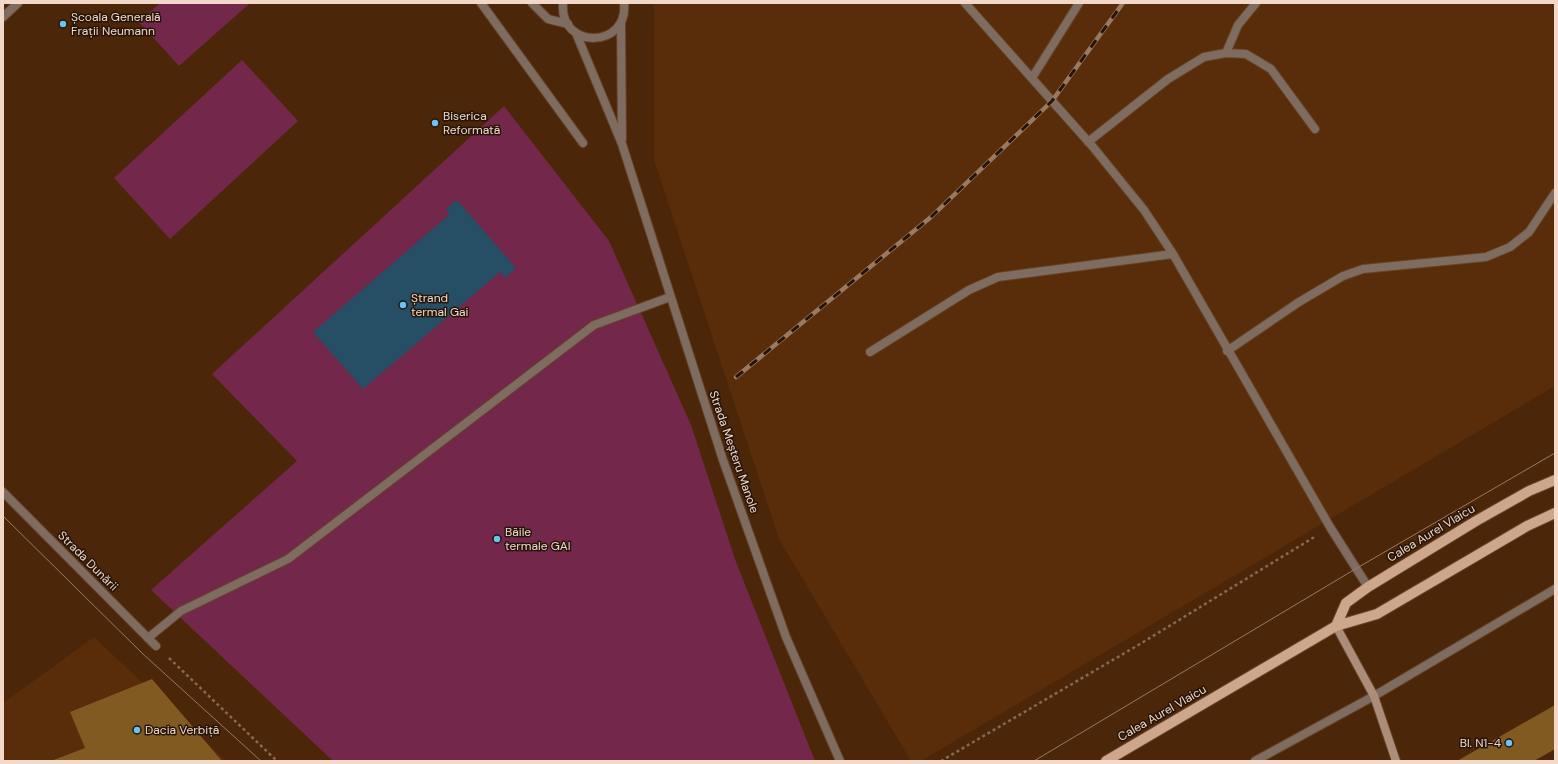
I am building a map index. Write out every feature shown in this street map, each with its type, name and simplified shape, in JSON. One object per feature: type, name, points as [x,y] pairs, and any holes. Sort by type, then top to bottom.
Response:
[{"type":"main road","name":"Calea Aurel Vlaicu","points":[[1336,626],[1346,603],[1368,587],[1476,521],[1529,491],[1555,480]]},
{"type":"main road","name":"Calea Aurel Vlaicu","points":[[1106,761],[1336,626],[1377,614],[1527,526],[1555,513]]},
{"type":"street","points":[[3,16],[18,3]]},
{"type":"street","points":[[481,3],[583,143]]},
{"type":"street","points":[[532,3],[548,19],[568,24]]},
{"type":"street","points":[[563,3],[563,14],[568,24],[576,33],[622,144]]},
{"type":"street","points":[[622,144],[620,24],[624,12],[624,3]]},
{"type":"street","points":[[965,3],[1088,142],[1144,210],[1173,254],[1330,527],[1368,587]]},
{"type":"street","points":[[1032,78],[1079,3]]},
{"type":"street","points":[[1226,53],[1238,24],[1256,3]]},
{"type":"street","points":[[576,33],[586,37],[597,38],[613,32],[620,24]]},
{"type":"street","points":[[1088,142],[1168,79],[1204,58],[1226,53],[1246,54],[1271,69],[1316,129]]},
{"type":"street","name":"Strada Meșteru Manole","points":[[622,144],[723,460],[786,637],[840,761]]},
{"type":"street","points":[[1228,351],[1299,302],[1343,276],[1363,269],[1486,257],[1510,247],[1529,232],[1555,193]]},
{"type":"street","points":[[870,352],[969,290],[998,277],[1173,254]]},
{"type":"street","points":[[148,638],[181,611],[288,559],[594,325],[670,297]]},
{"type":"street","name":"Strada Dunării","points":[[3,492],[156,646]]},
{"type":"street","points":[[1255,761],[1374,696],[1555,589]]},
{"type":"street","points":[[1336,626],[1374,696],[1396,761]]},
{"type":"path","points":[[941,761],[1140,644],[1330,527]]},
{"type":"path","points":[[156,646],[277,761]]},
{"type":"shaded area","points":[[160,3],[249,4],[179,66],[139,22]]},
{"type":"shaded area","points":[[654,3],[1555,3],[1555,386],[921,761],[911,761],[779,539],[654,160]]},
{"type":"shaded area","points":[[242,60],[298,121],[170,239],[114,178]]},
{"type":"shaded area","name":"Ștrand termal Gai","points":[[504,106],[609,241],[691,425],[736,562],[815,761],[333,761],[151,590],[297,461],[212,374]]},
{"type":"shaded area","points":[[94,637],[226,761],[3,761],[3,703]]},
{"type":"water","name":"Ștrand termal Gai","points":[[457,200],[516,268],[505,278],[500,272],[363,389],[313,332],[450,214],[446,209]]},
{"type":"building","name":"Dacia Verbiță","points":[[152,679],[222,761],[51,761],[85,748],[70,712]]},
{"type":"building","points":[[1555,705],[1555,749],[1534,761],[1457,761]]},
{"type":"tram line","points":[[1034,761],[1357,568],[1555,453]]},
{"type":"tram line","points":[[3,516],[143,654],[261,761]]},
{"type":"railway","points":[[736,377],[931,217],[1052,101],[1123,3]]},
{"type":"place","name":"Școala Generală Frații Neumann","points":[[63,24]]},
{"type":"place","name":"Biserica Reformată","points":[[435,123]]},
{"type":"place","name":"Ștrand termal Gai","points":[[403,305]]},
{"type":"place","name":"Băile termale GAI","points":[[497,539]]},
{"type":"place","name":"Dacia Verbiță","points":[[137,730]]},
{"type":"place","name":"Bl. N1-4","points":[[1509,743]]}]
